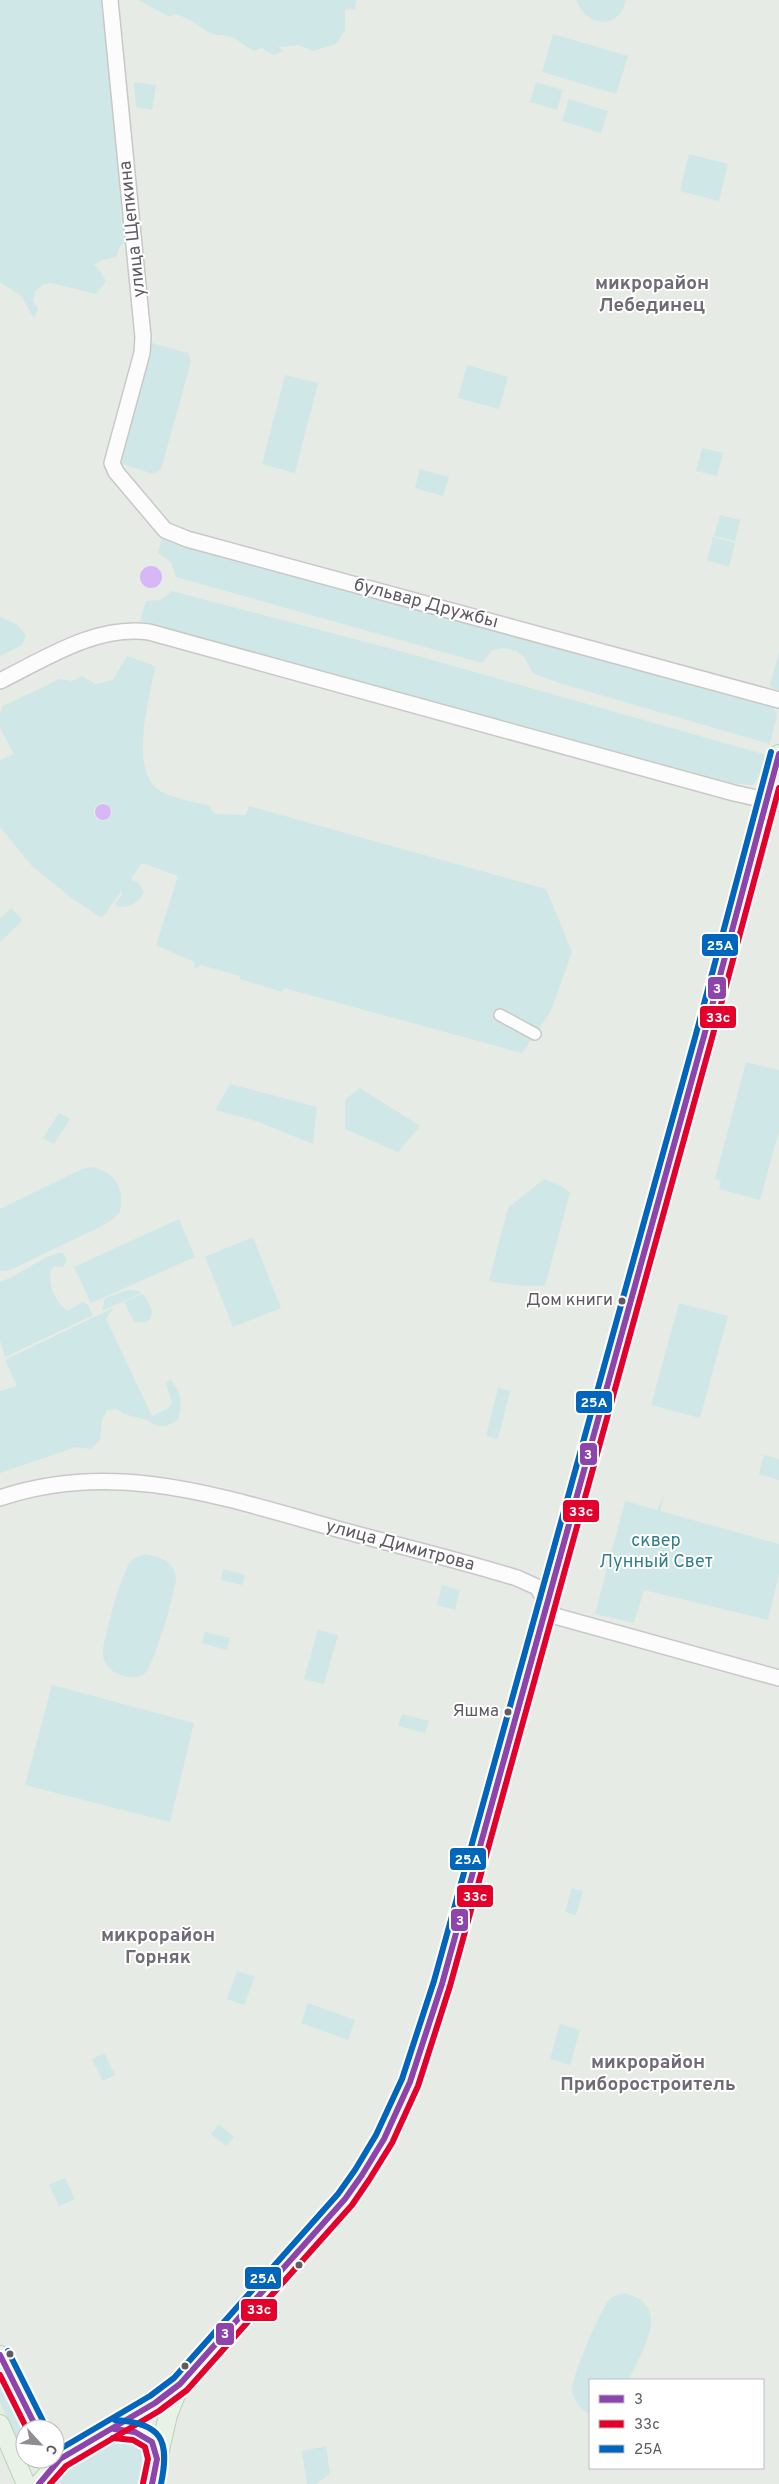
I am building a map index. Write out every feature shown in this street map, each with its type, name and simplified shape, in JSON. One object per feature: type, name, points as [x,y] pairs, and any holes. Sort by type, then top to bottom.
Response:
[{"type":"main road","name":"улица Щепкина","points":[[110,0],[143,337],[134,383],[113,455]]},
{"type":"main road","name":"бульвар Дружбы","points":[[113,455],[112,464],[116,472],[154,519],[171,534],[779,700]]},
{"type":"main road","points":[[0,681],[73,645],[111,632],[136,630],[149,632],[773,801]]},
{"type":"main road","points":[[65,2453],[114,2429],[155,2403],[180,2384],[324,2224],[362,2175],[384,2139],[410,2082],[442,1984],[704,1036],[773,801],[779,754]]},
{"type":"main road","name":"улица Димитрова","points":[[0,1498],[31,1488],[107,1480],[181,1487],[517,1578],[537,1587],[556,1616],[779,1678]]},
{"type":"main road","points":[[0,2355],[32,2419]]},
{"type":"main road","points":[[152,2484],[168,2415],[180,2384]]},
{"type":"main road","points":[[0,2424],[26,2484]]},
{"type":"main road","points":[[114,2429],[134,2430],[145,2434],[153,2445],[157,2456]]},
{"type":"main road","points":[[39,2484],[49,2469]]},
{"type":"street","points":[[500,1015],[535,1034]]},
{"type":"green space","points":[[0,0],[106,0],[126,191],[121,196],[125,202],[120,211],[121,217],[128,219],[134,236],[120,246],[116,257],[102,260],[93,265],[98,268],[106,281],[96,294],[51,283],[44,284],[35,291],[33,301],[38,309],[34,318],[21,296],[0,282]]},
{"type":"green space","points":[[138,0],[356,0],[355,9],[345,10],[345,30],[336,44],[313,51],[299,45],[278,47],[283,51],[274,55],[262,48],[254,51],[234,38],[211,33],[184,17],[174,14],[170,17]]},
{"type":"green space","points":[[576,0],[626,0],[617,17],[610,21],[602,22],[587,16]]},
{"type":"green space","points":[[553,34],[628,56],[616,94],[542,72]]},
{"type":"green space","points":[[134,82],[156,85],[152,110],[136,107]]},
{"type":"green space","points":[[536,82],[563,90],[557,110],[530,102]]},
{"type":"green space","points":[[569,99],[608,111],[601,133],[562,121]]},
{"type":"green space","points":[[689,154],[728,164],[719,201],[680,191]]},
{"type":"green space","points":[[152,343],[188,353],[191,362],[161,469],[154,474],[119,463]]},
{"type":"green space","points":[[467,365],[508,377],[499,409],[458,398]]},
{"type":"green space","points":[[285,375],[318,383],[295,473],[262,464]]},
{"type":"green space","points":[[702,448],[723,453],[717,476],[696,471]]},
{"type":"green space","points":[[420,469],[449,477],[443,496],[415,488]]},
{"type":"green space","points":[[720,515],[740,520],[735,541],[714,536]]},
{"type":"green space","points":[[713,537],[735,543],[729,567],[707,560]]},
{"type":"green space","points":[[162,538],[764,702],[772,706],[777,714],[770,744],[559,683],[533,673],[524,657],[516,651],[504,648],[492,650],[482,663],[176,577],[171,562],[158,553]]},
{"type":"green space","points":[[172,591],[411,654],[767,755],[763,770],[753,785],[732,783],[140,621],[146,601],[160,600]]},
{"type":"green space","points":[[0,617],[16,624],[26,635],[22,645],[0,656]]},
{"type":"green space","points":[[779,651],[779,691],[770,686]]},
{"type":"green space","points":[[127,656],[155,666],[146,715],[143,753],[145,769],[151,783],[162,792],[210,806],[211,810],[216,814],[246,815],[249,806],[546,889],[572,952],[551,1011],[522,1053],[284,988],[282,992],[240,979],[240,976],[201,965],[195,969],[194,962],[156,945],[178,876],[142,863],[131,878],[138,882],[144,892],[142,896],[133,904],[117,907],[116,903],[122,895],[122,890],[102,918],[73,899],[32,866],[0,827],[0,760],[14,754],[0,728],[0,714],[3,706],[60,679],[72,681],[82,676],[96,684],[113,680]],"holes":[[[100,803],[106,803],[112,809],[111,816],[106,821],[98,820],[94,815],[94,808]]]},
{"type":"green space","points":[[11,908],[23,920],[0,942],[0,918]]},
{"type":"green space","points":[[746,1062],[779,1070],[779,1131],[760,1200],[719,1189],[721,1181],[715,1179]]},
{"type":"green space","points":[[230,1084],[317,1107],[313,1144],[256,1121],[215,1110]]},
{"type":"green space","points":[[360,1088],[420,1126],[398,1152],[345,1129],[345,1100]]},
{"type":"green space","points":[[59,1113],[70,1119],[54,1144],[43,1138]]},
{"type":"green space","points":[[93,1167],[108,1174],[117,1183],[121,1196],[120,1212],[102,1226],[10,1270],[0,1271],[0,1209],[82,1169]]},
{"type":"green space","points":[[544,1179],[561,1186],[570,1193],[545,1286],[522,1286],[489,1281],[508,1208]]},
{"type":"green space","points":[[179,1219],[195,1257],[91,1303],[74,1267]]},
{"type":"green space","points":[[253,1237],[281,1308],[233,1327],[205,1257]]},
{"type":"green space","points":[[62,1252],[67,1260],[63,1267],[55,1266],[51,1269],[50,1281],[53,1292],[67,1311],[83,1302],[88,1305],[93,1315],[5,1357],[0,1340],[0,1282],[46,1258]]},
{"type":"green space","points":[[129,1290],[141,1293],[102,1311],[105,1298]]},
{"type":"green space","points":[[142,1294],[149,1304],[152,1315],[147,1322],[141,1323],[134,1321],[124,1302]]},
{"type":"green space","points":[[679,1303],[728,1316],[700,1418],[651,1405]]},
{"type":"green space","points":[[113,1308],[106,1319],[152,1416],[169,1408],[172,1403],[166,1384],[170,1379],[177,1389],[180,1398],[178,1420],[166,1426],[157,1426],[147,1420],[124,1414],[117,1409],[107,1410],[102,1420],[100,1440],[90,1449],[76,1447],[0,1473],[0,1391],[17,1386],[5,1360]]},
{"type":"green space","points":[[498,1388],[510,1391],[498,1439],[486,1436]]},
{"type":"green space","points":[[764,1455],[779,1459],[779,1480],[759,1474]]},
{"type":"green space","name":"сквер Лунный Свет","points":[[664,1495],[660,1511],[779,1544],[779,1574],[768,1620],[644,1590],[634,1623],[595,1614],[625,1501],[657,1510]]},
{"type":"green space","points":[[145,1554],[155,1556],[169,1563],[175,1572],[175,1584],[155,1654],[147,1671],[140,1676],[127,1677],[116,1673],[107,1666],[103,1655],[104,1648],[113,1606],[127,1567],[131,1561]]},
{"type":"green space","points":[[223,1569],[245,1575],[242,1585],[221,1580]]},
{"type":"green space","points":[[442,1585],[460,1590],[455,1610],[437,1605]]},
{"type":"green space","points":[[318,1630],[338,1635],[324,1684],[304,1679]]},
{"type":"green space","points":[[205,1632],[230,1638],[227,1650],[202,1643]]},
{"type":"green space","points":[[52,1685],[194,1723],[170,1822],[25,1785]]},
{"type":"green space","points":[[402,1714],[429,1721],[425,1733],[398,1726]]},
{"type":"green space","points":[[572,1888],[583,1891],[576,1915],[565,1912]]},
{"type":"green space","points":[[237,1971],[255,1977],[244,2005],[227,1999]]},
{"type":"green space","points":[[308,2003],[355,2020],[348,2040],[301,2023]]},
{"type":"green space","points":[[560,2024],[580,2030],[570,2065],[550,2059]]},
{"type":"green space","points":[[104,2053],[115,2075],[103,2081],[92,2059]]},
{"type":"green space","points":[[219,2124],[234,2137],[226,2146],[211,2134]]},
{"type":"green space","points":[[65,2178],[75,2199],[59,2206],[49,2185]]},
{"type":"green space","points":[[624,2293],[639,2299],[648,2307],[651,2318],[650,2330],[629,2379],[589,2379],[589,2413],[578,2405],[572,2391],[573,2384],[587,2344],[600,2315],[614,2296]]},
{"type":"green space","points":[[0,2368],[25,2419],[15,2419],[15,2434],[0,2403]]},
{"type":"green space","points":[[115,2439],[138,2440],[148,2456],[144,2484],[45,2484],[59,2469],[65,2469],[65,2464]]},
{"type":"green space","points":[[326,2446],[330,2474],[316,2484],[307,2484],[302,2451]]},
{"type":"shaded area","points":[[151,566],[159,569],[162,577],[159,585],[151,588],[143,585],[140,577],[143,569]]},
{"type":"shaded area","points":[[100,804],[106,804],[111,809],[109,818],[100,820],[95,815],[95,809]]},
{"type":"transit line","name":"25А","points":[[65,2446],[150,2396],[174,2378],[338,2194],[376,2135],[402,2079],[434,1981],[696,1034],[771,752]]},
{"type":"transit line","name":"3","points":[[39,2484],[60,2459],[155,2403],[180,2384],[345,2199],[384,2139],[410,2082],[442,1984],[704,1036],[779,754]]},
{"type":"transit line","name":"33с","points":[[50,2484],[66,2466],[159,2411],[187,2390],[352,2205],[392,2143],[418,2086],[450,1986],[712,1038],[779,788]]},
{"type":"transit line","name":"25А","points":[[8,2351],[42,2419]]},
{"type":"transit line","name":"3","points":[[0,2355],[32,2419]]},
{"type":"transit line","name":"33с","points":[[0,2375],[22,2419]]},
{"type":"transit line","name":"25А","points":[[115,2420],[143,2425],[153,2430],[159,2437],[163,2445],[164,2456],[161,2484]]},
{"type":"transit line","name":"3","points":[[114,2429],[135,2432],[152,2442],[157,2459],[152,2484]]},
{"type":"transit line","name":"33с","points":[[113,2438],[133,2440],[145,2447],[148,2459],[143,2483]]},
{"type":"place","name":"Дом книги","points":[[622,1301]]},
{"type":"place","name":"Яшма","points":[[508,1712]]},
{"type":"district","name":"микрорайон Лебединец","points":[[652,295]]},
{"type":"district","name":"микрорайон Горняк","points":[[158,1947]]},
{"type":"district","name":"микрорайон Приборостроитель","points":[[648,2074]]}]
